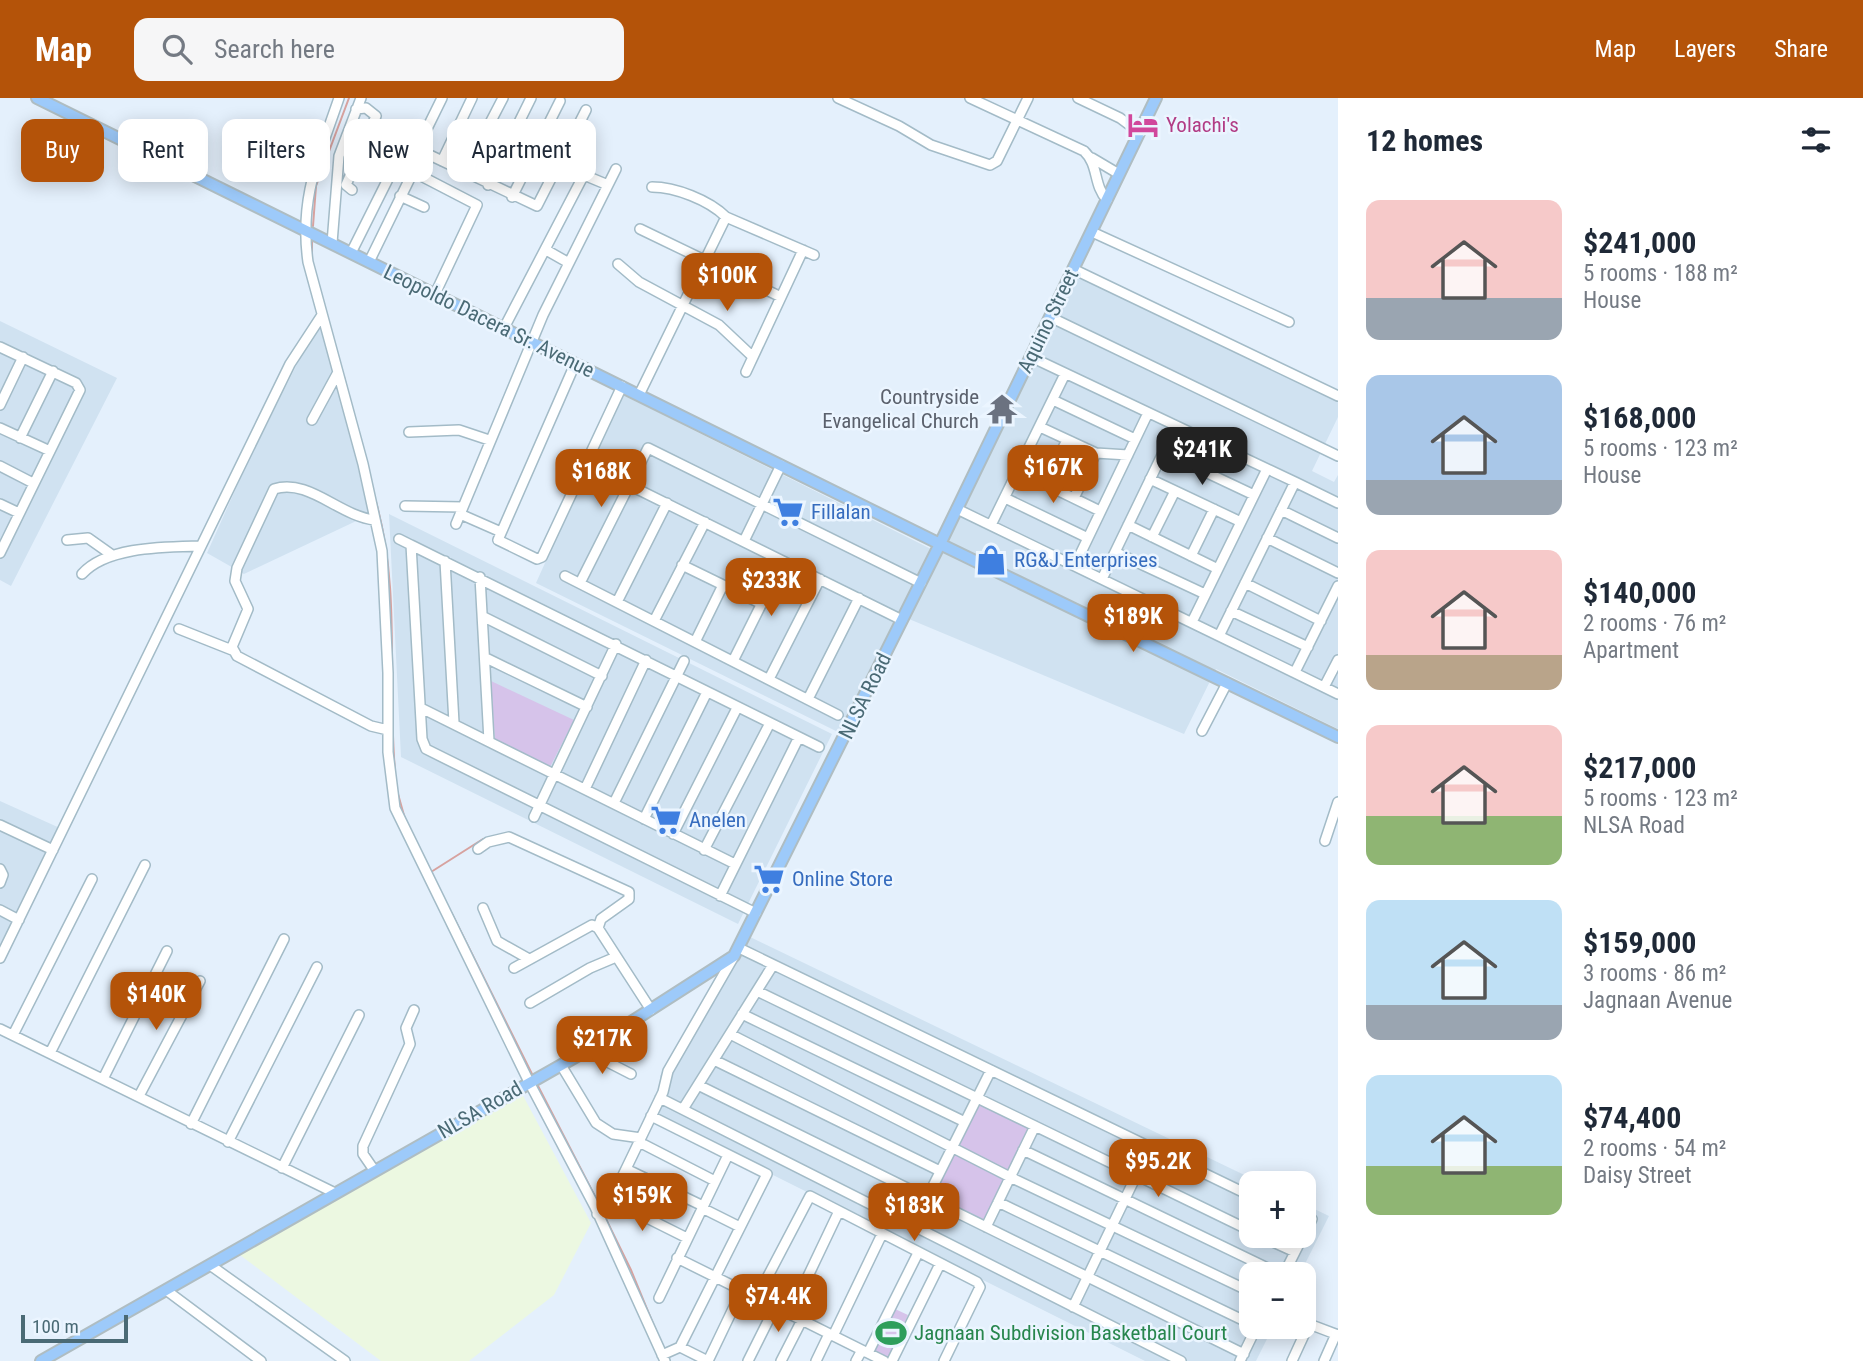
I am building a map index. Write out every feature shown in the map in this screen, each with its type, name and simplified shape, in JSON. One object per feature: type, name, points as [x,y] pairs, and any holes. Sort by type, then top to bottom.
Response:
[{"type":"main road","name":"Leopoldo Dacera Sr. Avenue","points":[[37,98],[940,544],[1338,737]]},
{"type":"main road","name":"Aquino Street","points":[[940,544],[1156,98]]},
{"type":"main road","name":"NLSA Road","points":[[41,1361],[586,1051],[736,952],[940,544]]},
{"type":"street","points":[[339,98],[311,178],[304,229],[322,315],[375,520],[384,573],[388,730],[395,808],[533,1080],[604,1208],[664,1358],[680,1347],[767,1174],[651,1116]]},
{"type":"street","points":[[332,243],[340,156],[361,98]]},
{"type":"street","points":[[432,119],[442,98]]},
{"type":"street","points":[[442,161],[472,98]]},
{"type":"street","points":[[491,119],[502,98]]},
{"type":"street","points":[[488,185],[531,98]]},
{"type":"street","points":[[838,98],[891,122],[931,145],[986,165],[997,162],[1028,98]]},
{"type":"street","points":[[970,98],[1040,129],[1119,174]]},
{"type":"street","points":[[1078,98],[1120,118],[1140,133]]},
{"type":"street","points":[[551,119],[560,101]]},
{"type":"street","points":[[352,190],[345,186],[376,116],[366,108],[356,109]]},
{"type":"street","points":[[582,119],[586,110]]},
{"type":"street","points":[[433,157],[447,164]]},
{"type":"street","points":[[1091,157],[1097,187],[1107,200]]},
{"type":"street","points":[[456,524],[532,342],[616,169]]},
{"type":"street","points":[[596,180],[608,185]]},
{"type":"street","points":[[351,253],[386,182]]},
{"type":"street","points":[[369,262],[408,182]]},
{"type":"street","points":[[432,182],[477,205],[435,294]]},
{"type":"street","points":[[482,182],[532,206],[538,205],[550,182]]},
{"type":"street","points":[[512,197],[520,182]]},
{"type":"street","points":[[504,328],[580,182]]},
{"type":"street","points":[[652,187],[680,192],[713,207],[726,217],[814,255]]},
{"type":"street","points":[[400,196],[425,207]]},
{"type":"street","points":[[639,395],[726,217]]},
{"type":"street","points":[[640,229],[781,297]]},
{"type":"street","points":[[1092,232],[1289,322]]},
{"type":"street","points":[[545,250],[569,263]]},
{"type":"street","points":[[746,372],[803,250]]},
{"type":"street","points":[[618,264],[639,282],[671,298],[681,307],[693,309],[719,326],[753,358]]},
{"type":"street","points":[[1073,269],[1338,396]]},
{"type":"street","points":[[0,958],[290,364],[322,315]]},
{"type":"street","points":[[1050,317],[1338,456]]},
{"type":"street","points":[[0,347],[76,383],[80,390],[1,547]]},
{"type":"street","points":[[0,405],[23,357]]},
{"type":"street","points":[[1031,358],[1338,503]]},
{"type":"street","points":[[576,364],[501,532],[500,542],[535,558],[542,557],[622,386]]},
{"type":"street","points":[[20,438],[52,371]]},
{"type":"street","points":[[312,420],[337,374]]},
{"type":"street","points":[[991,525],[1065,374]]},
{"type":"street","points":[[1053,400],[1135,439]]},
{"type":"street","points":[[1075,565],[1148,413]]},
{"type":"street","points":[[1102,579],[1176,426]]},
{"type":"street","points":[[1040,427],[1096,453],[1128,455]]},
{"type":"street","points":[[0,428],[50,451]]},
{"type":"street","points":[[409,432],[459,430],[489,440]]},
{"type":"street","points":[[1045,484],[1067,440]]},
{"type":"street","points":[[580,583],[648,448],[921,583]]},
{"type":"street","points":[[1163,452],[1254,495]]},
{"type":"street","points":[[1074,498],[1096,453]]},
{"type":"street","points":[[744,541],[781,465]]},
{"type":"street","points":[[0,466],[33,483]]},
{"type":"street","points":[[1192,622],[1267,469]]},
{"type":"street","points":[[1018,471],[1100,511]]},
{"type":"street","points":[[1150,479],[1241,522]]},
{"type":"street","points":[[1219,636],[1295,482]]},
{"type":"street","points":[[629,485],[902,620]]},
{"type":"street","points":[[232,650],[248,609],[235,581],[237,568],[274,489],[296,486],[354,516],[375,520]]},
{"type":"street","points":[[1152,537],[1175,491]]},
{"type":"street","points":[[1005,498],[1088,538]]},
{"type":"street","points":[[617,602],[667,503]]},
{"type":"street","points":[[0,504],[19,513]]},
{"type":"street","points":[[405,506],[462,510],[501,532]]},
{"type":"street","points":[[957,509],[1338,694]]},
{"type":"street","points":[[1191,556],[1214,509]]},
{"type":"street","points":[[1281,510],[1338,538]]},
{"type":"street","points":[[654,621],[705,522]]},
{"type":"street","points":[[1128,525],[1218,569]]},
{"type":"street","points":[[66,540],[88,538],[113,555]]},
{"type":"street","points":[[1267,538],[1338,573]]},
{"type":"street","points":[[399,539],[677,674],[737,708],[819,747]]},
{"type":"street","points":[[411,545],[422,739],[426,750],[756,913]]},
{"type":"street","points":[[82,574],[96,562],[113,555],[169,547],[201,546]]},
{"type":"street","points":[[1115,552],[1205,594]]},
{"type":"street","points":[[445,561],[454,723]]},
{"type":"street","points":[[733,661],[783,561]]},
{"type":"street","points":[[682,565],[762,604]]},
{"type":"street","points":[[565,576],[838,715]]},
{"type":"street","points":[[480,577],[489,741]]},
{"type":"street","points":[[769,679],[820,579]]},
{"type":"street","points":[[1245,583],[1321,621]]},
{"type":"street","points":[[695,642],[723,585]]},
{"type":"street","points":[[1295,673],[1338,586]]},
{"type":"street","points":[[808,699],[859,598]]},
{"type":"street","points":[[1130,635],[1148,601]]},
{"type":"street","points":[[1231,611],[1308,647]]},
{"type":"street","points":[[484,617],[601,676]]},
{"type":"street","points":[[179,629],[232,650],[237,656],[371,726],[388,730]]},
{"type":"street","points":[[534,817],[616,644]]},
{"type":"street","points":[[486,658],[587,707]]},
{"type":"street","points":[[584,789],[646,660]]},
{"type":"street","points":[[1324,687],[1338,660]]},
{"type":"street","points":[[614,803],[684,661]]},
{"type":"street","points":[[1202,731],[1227,683]]},
{"type":"street","points":[[644,819],[707,692]]},
{"type":"street","points":[[421,708],[735,864]]},
{"type":"street","points":[[673,834],[737,708]]},
{"type":"street","points":[[705,850],[770,723]]},
{"type":"street","points":[[720,897],[799,737]]},
{"type":"street","points":[[1325,841],[1338,802]]},
{"type":"street","points":[[0,825],[53,850]]},
{"type":"street","points":[[478,849],[488,842],[509,837],[629,892],[629,899],[601,919],[598,928]]},
{"type":"street","points":[[50,1053],[145,864]]},
{"type":"street","points":[[0,869],[3,873],[0,883]]},
{"type":"street","points":[[13,1035],[92,879]]},
{"type":"street","points":[[483,908],[497,941],[529,959]]},
{"type":"street","points":[[0,910],[19,920]]},
{"type":"street","points":[[514,968],[587,925],[598,928],[651,1010]]},
{"type":"street","points":[[191,1124],[285,939]]},
{"type":"street","points":[[103,1079],[167,951]]},
{"type":"street","points":[[604,1208],[660,1098],[668,1072],[736,952],[773,965],[1239,1190]]},
{"type":"street","points":[[530,1003],[599,963],[617,957]]},
{"type":"street","points":[[683,1109],[773,965]]},
{"type":"street","points":[[228,1142],[317,967]]},
{"type":"street","points":[[139,1096],[200,981]]},
{"type":"street","points":[[757,991],[1239,1225]]},
{"type":"street","points":[[374,1170],[363,1154],[363,1146],[410,1044],[406,1028],[414,1010]]},
{"type":"street","points":[[742,1014],[965,1122]]},
{"type":"street","points":[[282,1168],[359,1015]]},
{"type":"street","points":[[0,1029],[335,1192]]},
{"type":"street","points":[[730,1034],[1010,1177],[1239,1286]]},
{"type":"street","points":[[586,1051],[631,1074]]},
{"type":"street","points":[[714,1060],[940,1171]]},
{"type":"street","points":[[561,1065],[603,1129],[640,1140],[715,1181]]},
{"type":"street","points":[[913,1226],[991,1070]]},
{"type":"street","points":[[698,1085],[1088,1277],[1242,1357],[1250,1339]]},
{"type":"street","points":[[660,1098],[1181,1361]]},
{"type":"street","points":[[986,1227],[1035,1126]]},
{"type":"street","points":[[1073,1307],[1150,1147]]},
{"type":"street","points":[[1023,1150],[1257,1262]]},
{"type":"street","points":[[659,1298],[728,1155]]},
{"type":"street","points":[[626,1169],[740,1227]]},
{"type":"street","points":[[757,1297],[808,1196],[974,1280],[980,1287],[944,1361]]},
{"type":"street","points":[[998,1202],[1239,1318]]},
{"type":"street","points":[[604,1208],[687,1238]]},
{"type":"street","points":[[790,1314],[839,1211]]},
{"type":"street","points":[[816,1361],[882,1234]]},
{"type":"street","points":[[1286,1248],[1295,1252]]},
{"type":"street","points":[[1289,1262],[1297,1248]]},
{"type":"street","points":[[856,1361],[865,1352],[918,1253]]},
{"type":"street","points":[[677,1258],[884,1361]]},
{"type":"street","points":[[892,1361],[940,1264]]},
{"type":"street","points":[[210,1265],[345,1361]]},
{"type":"street","points":[[166,1290],[261,1361]]},
{"type":"street","points":[[680,1347],[708,1361],[742,1290]]},
{"type":"street","points":[[748,1361],[775,1307]]},
{"type":"street","points":[[781,1361],[802,1320]]},
{"type":"street","points":[[1292,1361],[1310,1323],[1337,1335],[1324,1361]]},
{"type":"shaded area","points":[[1075,268],[1338,401],[1338,417],[1312,471],[1334,482],[1338,475],[1338,729],[1216,669],[1184,734],[909,619]]},
{"type":"shaded area","points":[[323,319],[369,515],[244,574],[207,553],[246,466],[306,346]]},
{"type":"shaded area","points":[[0,321],[117,378],[11,586],[0,580]]},
{"type":"shaded area","points":[[621,394],[933,550],[844,735],[536,583]]},
{"type":"shaded area","points":[[389,514],[832,734],[738,924],[401,757]]},
{"type":"shaded area","points":[[491,681],[574,720],[550,767],[495,739]]},
{"type":"shaded area","points":[[0,801],[62,829],[0,953]]},
{"type":"shaded area","points":[[748,936],[1239,1172],[1239,1248],[1313,1248],[1306,1262],[1239,1262],[1239,1339],[1267,1339],[1256,1361],[1145,1361],[647,1112],[661,1087],[660,1076]]},
{"type":"shaded area","points":[[520,1090],[591,1223],[554,1295],[469,1361],[381,1361],[236,1252]]},
{"type":"shaded area","points":[[979,1103],[1030,1128],[985,1220],[934,1195]]},
{"type":"shaded area","points":[[1316,1210],[1329,1216],[1316,1242]]},
{"type":"shaded area","name":"Jagnaan Subdivision Basketball Court","points":[[895,1309],[908,1315],[888,1357],[874,1351]]},
{"type":"waterway","points":[[313,226],[316,186],[349,98]]},
{"type":"waterway","points":[[312,241],[312,253]]},
{"type":"waterway","points":[[344,377],[362,446]]},
{"type":"waterway","points":[[376,502],[384,535],[391,602],[395,771]]},
{"type":"waterway","points":[[398,794],[405,819]]},
{"type":"waterway","points":[[431,872],[483,839]]},
{"type":"waterway","points":[[451,912],[533,1076]]},
{"type":"waterway","points":[[537,1084],[600,1206]]},
{"type":"waterway","points":[[604,1215],[631,1270],[656,1331]]},
{"type":"place","name":"Yolachi's","points":[[1143,125]]},
{"type":"place","name":"Countryside Evangelical Church","points":[[1002,409]]},
{"type":"place","name":"Fillalan","points":[[788,512]]},
{"type":"place","name":"RG&J Enterprises","points":[[991,560]]},
{"type":"place","name":"Anelen","points":[[666,820]]},
{"type":"place","name":"Online Store","points":[[769,879]]},
{"type":"place","name":"Jagnaan Subdivision Basketball Court","points":[[891,1333]]}]
